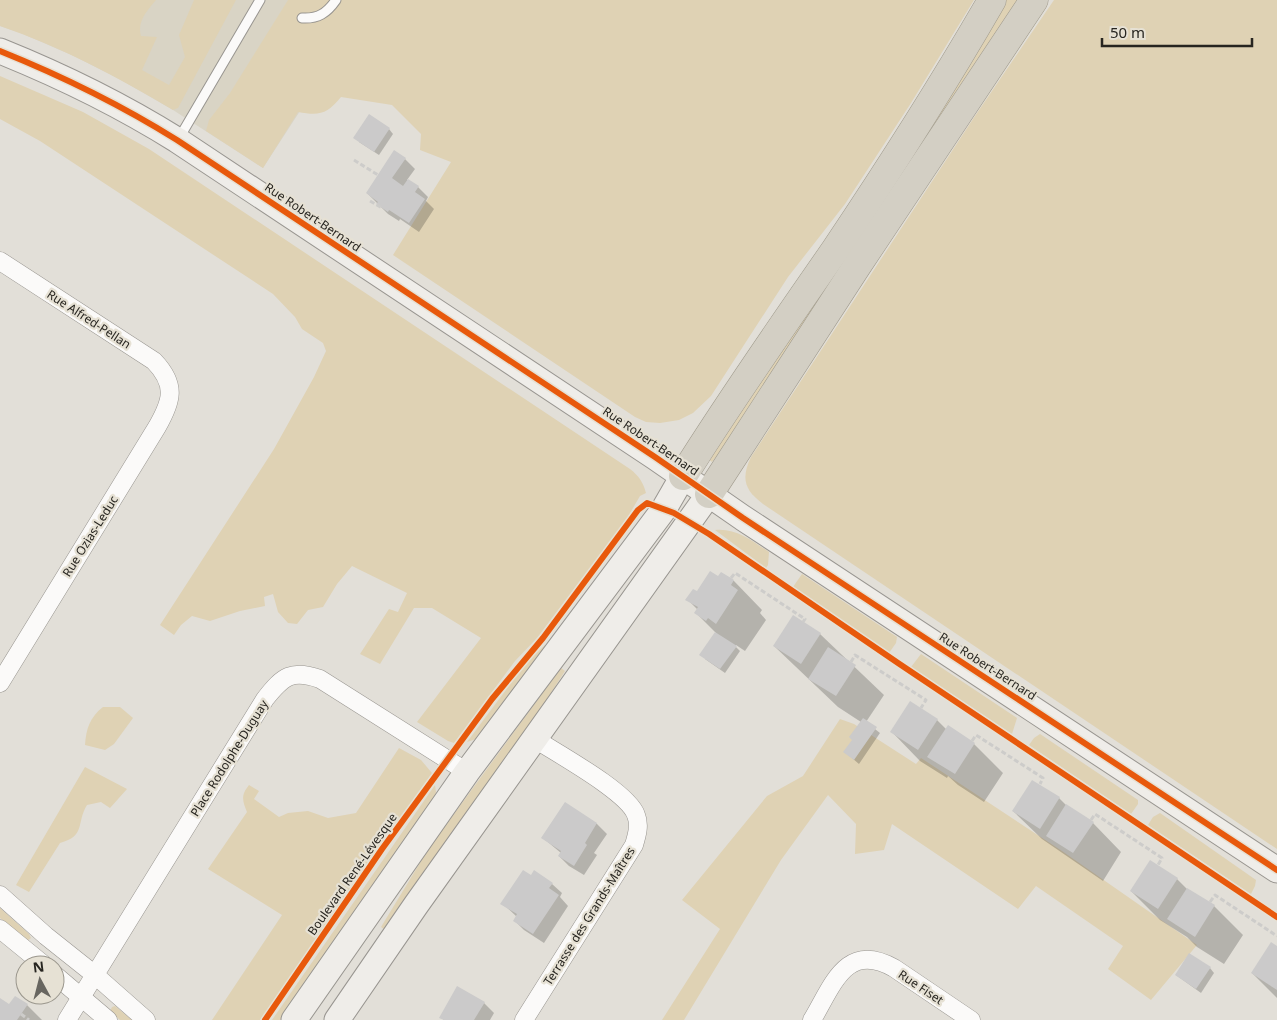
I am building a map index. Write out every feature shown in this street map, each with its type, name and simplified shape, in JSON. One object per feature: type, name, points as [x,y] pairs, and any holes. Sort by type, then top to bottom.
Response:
[{"type":"highway","points":[[683,476],[778,330],[835,250],[934,99],[992,0]]},
{"type":"highway","points":[[709,494],[1034,0]]},
{"type":"street","name":"Rue Robert-Bernard","points":[[0,51],[84,87],[177,140],[683,476],[742,518],[1277,870]]},
{"type":"street","name":"Rue Alfred-Pellan","points":[[0,261],[154,361],[165,375],[169,385]]},
{"type":"street","name":"Rue Ozias-Leduc","points":[[0,683],[163,416],[170,398],[169,385]]},
{"type":"street","points":[[294,1020],[467,772],[664,509],[683,476]]},
{"type":"street","points":[[337,1020],[416,905],[709,494]]},
{"type":"street","name":"Place Rodolphe-Duguay","points":[[67,1020],[96,976],[265,699],[278,683],[288,676],[299,673],[320,679],[467,772]]},
{"type":"street","name":"Terrasse des Grands-Maîtres","points":[[524,1020],[634,845],[638,833],[637,815],[620,794],[535,739]]},
{"type":"street","points":[[0,895],[146,1020]]},
{"type":"street","points":[[0,929],[31,955]]},
{"type":"street","points":[[39,955],[46,936]]},
{"type":"street","name":"Rue Fiset","points":[[812,1020],[843,970],[854,962],[869,959],[894,968],[971,1020]]},
{"type":"street","points":[[65,984],[108,1020]]},
{"type":"lane","points":[[177,140],[260,0]]},
{"type":"lane","points":[[302,18],[313,19],[321,16],[330,9],[336,0]]},
{"type":"path","points":[[354,160],[378,175]]},
{"type":"path","points":[[370,201],[382,208]]},
{"type":"path","points":[[731,578],[735,573],[805,619],[803,622]]},
{"type":"path","points":[[851,662],[855,654],[926,700],[921,708]]},
{"type":"path","points":[[972,741],[976,735],[1043,778],[1040,784]]},
{"type":"path","points":[[1090,820],[1095,814],[1162,858],[1158,865]]},
{"type":"path","points":[[1210,902],[1215,895],[1277,936]]},
{"type":"path","points":[[21,1014],[29,1020]]},
{"type":"shaded area","points":[[0,0],[372,0],[263,168],[173,110],[121,80],[76,57],[0,26]]},
{"type":"shaded area","points":[[0,0],[156,0],[144,16],[140,26],[141,36],[157,37],[142,70],[169,85],[185,57],[179,35],[194,0],[236,0],[178,108],[173,110],[89,64],[45,43],[0,26]]},
{"type":"shaded area","points":[[288,0],[974,0],[911,103],[845,204],[788,277],[711,396],[693,413],[679,420],[660,423],[646,422],[635,417],[393,255],[451,162],[420,150],[421,134],[392,105],[341,97],[331,107],[322,112],[312,114],[298,112],[263,168],[206,131],[209,120],[230,93]]},
{"type":"shaded area","points":[[1002,0],[1024,0],[739,427],[712,462],[708,459]]},
{"type":"shaded area","points":[[1054,0],[1277,0],[1277,849],[763,504],[752,494],[746,483],[746,471],[751,457],[975,116]]},
{"type":"shaded area","points":[[0,76],[83,112],[149,149],[636,474],[646,493],[640,496],[626,520],[537,638],[515,661],[454,743],[417,722],[481,638],[432,608],[414,608],[380,664],[360,654],[389,609],[398,612],[407,593],[352,566],[337,584],[323,607],[308,610],[297,624],[288,623],[278,612],[273,594],[264,597],[265,606],[240,611],[210,621],[192,616],[181,625],[174,635],[160,625],[274,449],[314,377],[326,351],[323,343],[302,329],[295,317],[273,294],[40,141],[0,119]]},
{"type":"shaded area","points":[[715,530],[737,533],[769,552],[766,568]]},
{"type":"shaded area","points":[[802,574],[897,637],[896,643],[889,653],[793,587]]},
{"type":"shaded area","points":[[545,645],[549,645],[486,729],[476,739],[467,742],[526,663]]},
{"type":"shaded area","points":[[921,654],[1017,718],[1012,734],[911,667]]},
{"type":"shaded area","points":[[561,668],[565,671],[522,738],[385,930],[381,927],[429,848]]},
{"type":"shaded area","points":[[103,707],[120,707],[133,718],[114,744],[105,750],[85,745],[86,734],[90,724]]},
{"type":"shaded area","points":[[840,719],[854,724],[916,764],[921,758],[1062,851],[1197,945],[1151,1000],[1108,969],[1123,946],[1036,886],[1018,909],[892,824],[884,850],[855,854],[856,824],[828,795],[781,860],[684,1020],[662,1020],[720,929],[682,900],[767,796],[803,776]]},
{"type":"shaded area","points":[[1040,734],[1138,800],[1138,804],[1131,814],[1029,745]]},
{"type":"shaded area","points":[[399,748],[421,760],[432,773],[260,1020],[212,1020],[282,915],[208,869],[247,812],[243,798],[246,789],[249,785],[259,791],[254,799],[279,817],[288,813],[308,811],[328,818],[356,813]]},
{"type":"shaded area","points":[[85,767],[127,789],[110,808],[101,802],[87,805],[77,833],[74,837],[60,843],[29,892],[16,885]]},
{"type":"shaded area","points":[[435,785],[434,799],[280,1020],[272,1020]]},
{"type":"shaded area","points":[[1160,813],[1256,880],[1251,894],[1148,825],[1153,817]]},
{"type":"shaded area","points":[[0,908],[31,938],[27,941],[0,918]]},
{"type":"shaded area","points":[[115,1006],[132,1020],[120,1020],[110,1011]]},
{"type":"building","points":[[369,114],[390,128],[374,152],[353,138]]},
{"type":"building","points":[[394,150],[406,158],[392,178],[403,186],[408,179],[419,186],[415,192],[425,199],[409,223],[376,204],[378,202],[366,193]]},
{"type":"building","points":[[710,571],[718,576],[721,572],[734,580],[731,585],[738,590],[716,624],[708,618],[706,621],[694,613],[698,607],[685,600],[693,589],[697,591]]},
{"type":"building","points":[[793,615],[821,633],[801,664],[773,646]]},
{"type":"building","points":[[715,632],[737,646],[720,669],[699,655]]},
{"type":"building","points":[[828,647],[856,665],[836,696],[808,679]]},
{"type":"building","points":[[910,701],[938,719],[918,750],[890,732]]},
{"type":"building","points":[[863,718],[877,727],[854,760],[843,752],[852,740],[849,737]]},
{"type":"building","points":[[948,725],[975,743],[955,774],[927,757]]},
{"type":"building","points":[[1032,780],[1060,797],[1040,829],[1012,811]]},
{"type":"building","points":[[565,802],[597,823],[585,843],[587,845],[574,866],[558,856],[561,851],[541,838]]},
{"type":"building","points":[[1066,804],[1094,822],[1073,853],[1046,836]]},
{"type":"building","points":[[1150,860],[1178,878],[1158,909],[1130,891]]},
{"type":"building","points":[[523,870],[531,875],[534,870],[553,883],[549,888],[559,895],[533,934],[513,921],[517,914],[500,904]]},
{"type":"building","points":[[1187,888],[1215,905],[1195,937],[1167,919]]},
{"type":"building","points":[[1271,942],[1277,946],[1277,990],[1251,973]]},
{"type":"building","points":[[1189,953],[1211,967],[1196,989],[1175,975]]},
{"type":"building","points":[[457,986],[485,1002],[474,1020],[444,1020],[439,1018]]},
{"type":"building","points":[[15,996],[15,1005],[27,1005],[17,1020],[0,1020],[0,998],[9,1004]]},
{"type":"cycle path","points":[[0,51],[91,92],[177,140],[655,457],[743,518],[1277,870]]},
{"type":"cycle path","name":"Boulevard René-Lévesque","points":[[265,1020],[382,849],[492,699],[543,638],[638,510],[647,503],[674,513],[709,534],[1277,917]]}]
